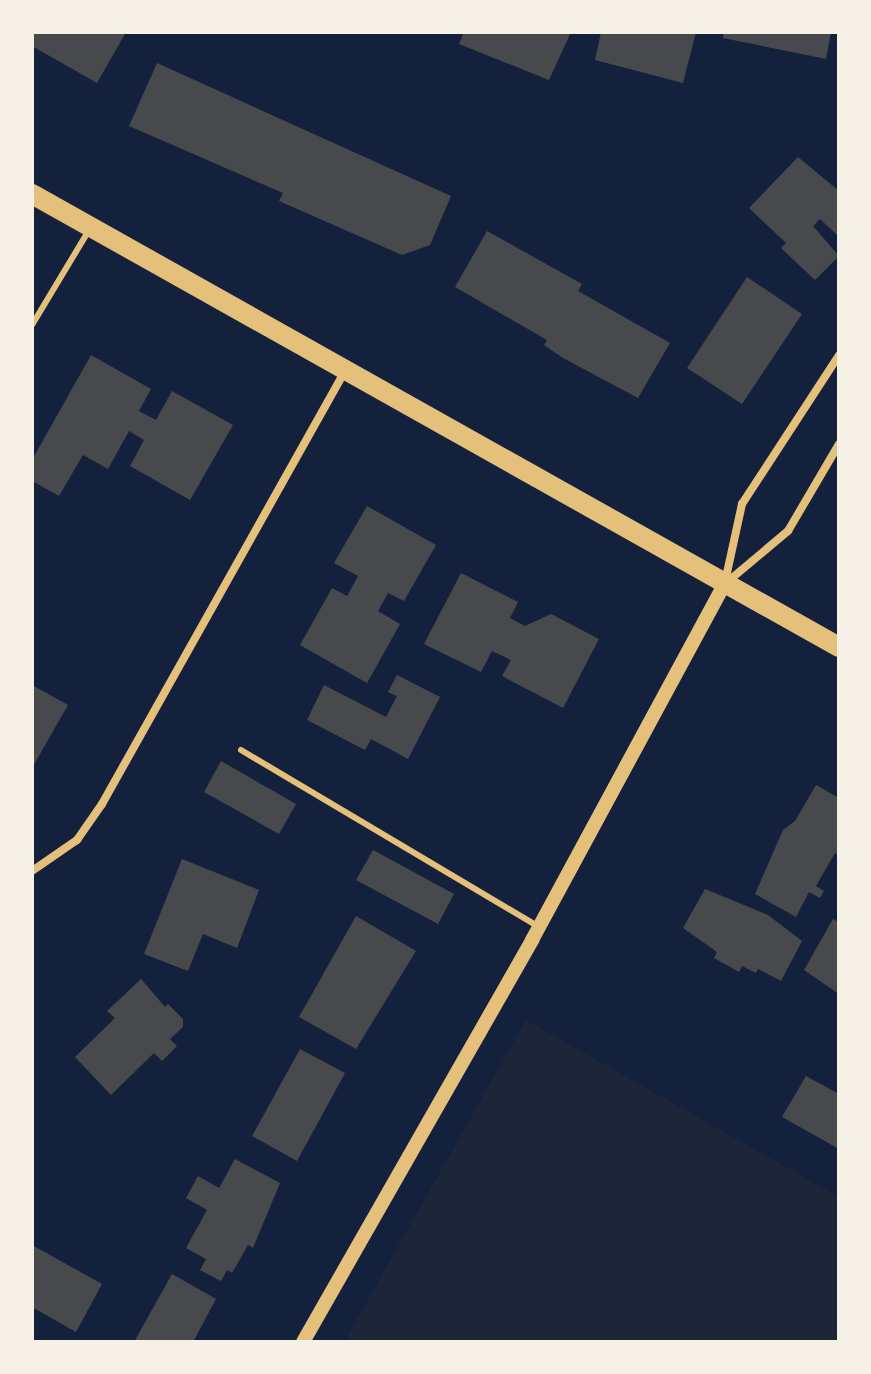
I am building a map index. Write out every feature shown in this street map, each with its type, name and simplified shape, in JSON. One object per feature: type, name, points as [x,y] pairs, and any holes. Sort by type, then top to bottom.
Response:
[{"type":"main road","points":[[32,194],[839,647]]},
{"type":"street","points":[[303,1342],[539,927],[725,583],[742,504],[839,355]]},
{"type":"street","points":[[32,871],[77,840],[102,804],[345,370]]},
{"type":"street","points":[[725,583],[788,531],[839,444]]},
{"type":"lane","points":[[32,325],[90,227]]},
{"type":"lane","points":[[241,750],[539,927]]},
{"type":"shaded area","points":[[526,1020],[839,1197],[839,1342],[344,1342]]},
{"type":"building","points":[[32,32],[126,32],[97,83],[32,46]]},
{"type":"building","points":[[464,32],[571,32],[549,80],[459,44]]},
{"type":"building","points":[[601,32],[696,32],[683,83],[595,60]]},
{"type":"building","points":[[724,32],[831,32],[826,59],[723,38]]},
{"type":"building","points":[[157,63],[451,196],[430,245],[402,255],[279,201],[283,193],[129,126]]},
{"type":"building","points":[[798,157],[839,191],[839,237],[820,219],[813,226],[839,256],[815,280],[781,248],[786,243],[749,208]]},
{"type":"building","points":[[487,231],[582,284],[578,291],[670,343],[638,398],[563,358],[544,345],[547,340],[455,287]]},
{"type":"building","points":[[747,277],[802,314],[742,404],[687,368]]},
{"type":"building","points":[[91,355],[151,389],[139,411],[156,420],[172,391],[233,425],[190,500],[130,466],[144,440],[129,431],[108,469],[83,455],[59,496],[32,481],[32,460]]},
{"type":"building","points":[[367,506],[436,545],[404,601],[388,593],[378,611],[400,624],[367,683],[300,645],[332,588],[347,596],[358,576],[334,563]]},
{"type":"building","points":[[461,573],[518,602],[510,618],[525,626],[551,614],[599,639],[563,708],[502,676],[511,660],[492,651],[481,672],[424,644]]},
{"type":"building","points":[[397,675],[440,697],[408,759],[371,739],[365,750],[307,720],[324,685],[386,717],[397,696],[388,692]]},
{"type":"building","points":[[32,685],[68,705],[32,768]]},
{"type":"building","points":[[221,761],[296,804],[279,834],[204,792]]},
{"type":"building","points":[[816,785],[839,798],[839,855],[835,853],[816,886],[824,891],[820,898],[809,892],[796,917],[755,894],[783,830],[795,821]]},
{"type":"building","points":[[373,850],[454,894],[438,924],[356,880]]},
{"type":"building","points":[[182,859],[259,890],[237,948],[203,934],[188,971],[144,954]]},
{"type":"building","points":[[705,889],[768,915],[802,941],[781,981],[758,969],[756,973],[742,966],[739,972],[714,958],[717,952],[683,928]]},
{"type":"building","points":[[356,916],[416,951],[356,1049],[299,1017]]},
{"type":"building","points":[[833,919],[839,922],[839,994],[804,970]]},
{"type":"building","points":[[141,979],[165,1007],[168,1004],[183,1019],[183,1027],[170,1039],[177,1046],[162,1061],[154,1053],[111,1095],[75,1057],[115,1018],[107,1011]]},
{"type":"building","points":[[300,1049],[345,1073],[297,1161],[252,1136]]},
{"type":"building","points":[[806,1076],[839,1094],[839,1149],[782,1117]]},
{"type":"building","points":[[235,1159],[280,1183],[253,1248],[248,1245],[232,1273],[227,1270],[221,1281],[200,1270],[206,1259],[186,1248],[207,1210],[186,1198],[198,1176],[219,1188]]},
{"type":"building","points":[[32,1245],[102,1284],[76,1332],[32,1307]]},
{"type":"building","points":[[172,1274],[216,1299],[193,1342],[134,1342]]}]
